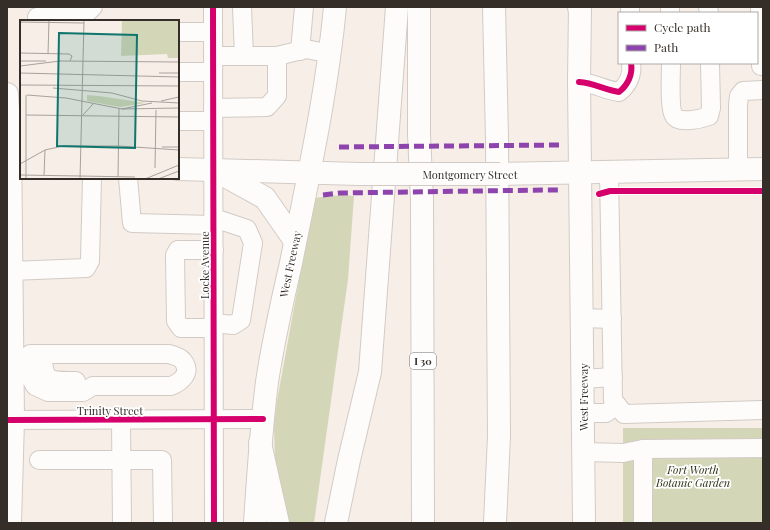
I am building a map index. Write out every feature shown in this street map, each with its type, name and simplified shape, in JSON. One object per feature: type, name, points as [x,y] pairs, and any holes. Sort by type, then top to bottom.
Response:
[{"type":"main road","name":"West Freeway","points":[[255,523],[260,443],[274,341],[309,173],[331,54],[335,7]]},
{"type":"main road","points":[[336,523],[370,372],[397,7]]},
{"type":"main road","name":"I 30","points":[[419,7],[422,199],[423,523]]},
{"type":"main road","points":[[494,7],[497,147],[499,428],[495,523]]},
{"type":"main road","name":"West Freeway","points":[[580,9],[584,523]]},
{"type":"main road","points":[[7,94],[13,165],[9,215],[9,272],[21,356],[10,420],[10,523]]},
{"type":"main road","name":"Montgomery Street","points":[[179,169],[359,174],[552,174],[763,169]]},
{"type":"main road","points":[[214,169],[265,198],[295,241]]},
{"type":"main road","points":[[260,443],[278,523]]},
{"type":"street","points":[[36,15],[88,12],[93,7]]},
{"type":"street","name":"Locke Avenue","points":[[213,7],[214,523]]},
{"type":"street","points":[[242,7],[244,56]]},
{"type":"street","points":[[300,51],[304,7]]},
{"type":"street","points":[[760,7],[761,66]]},
{"type":"street","points":[[179,32],[213,32]]},
{"type":"street","points":[[179,72],[244,56],[277,56],[306,49],[331,54]]},
{"type":"street","points":[[179,121],[213,114],[267,107],[277,96],[277,56]]},
{"type":"street","points":[[580,82],[590,83],[608,91],[619,92],[626,87],[632,71],[632,64]]},
{"type":"street","points":[[671,64],[671,108],[674,116],[679,120],[700,119],[709,116],[712,108],[710,64]]},
{"type":"street","points":[[738,170],[739,96],[743,91],[763,90]]},
{"type":"street","points":[[609,172],[613,400],[624,414],[763,410]]},
{"type":"street","points":[[9,272],[86,268],[90,261],[92,179]]},
{"type":"street","points":[[128,179],[132,223],[214,222],[247,229],[253,243],[241,320],[234,324],[181,328],[176,321],[175,255],[178,250],[214,250]]},
{"type":"street","points":[[582,318],[612,319]]},
{"type":"street","points":[[169,354],[184,362],[186,370],[185,376],[179,383],[171,386],[93,386],[82,381],[55,381],[46,376],[43,369],[21,356],[169,354]]},
{"type":"street","points":[[186,370],[214,370]]},
{"type":"street","points":[[583,379],[613,377]]},
{"type":"street","points":[[583,413],[606,413],[617,405]]},
{"type":"street","name":"Trinity Street","points":[[10,420],[263,419]]},
{"type":"street","points":[[121,420],[122,523]]},
{"type":"street","points":[[584,452],[623,452],[643,449],[763,448]]},
{"type":"street","points":[[643,449],[643,523]]},
{"type":"street","points":[[39,460],[162,460],[163,523]]},
{"type":"green space","points":[[341,195],[354,196],[348,279],[314,523],[284,523],[275,462],[274,426],[277,401],[314,198]]},
{"type":"green space","name":"Fort Worth Botanic Garden","points":[[623,428],[763,428],[763,523],[623,523]]},
{"type":"marked path","points":[[339,147],[560,145]]},
{"type":"marked path","points":[[323,195],[340,193],[545,190],[559,190],[560,193]]},
{"type":"cycle path","points":[[213,7],[214,523]]},
{"type":"cycle path","points":[[579,82],[619,92],[629,79],[631,64]]},
{"type":"cycle path","points":[[599,194],[610,191],[763,191]]},
{"type":"cycle path","points":[[7,420],[263,419]]}]
